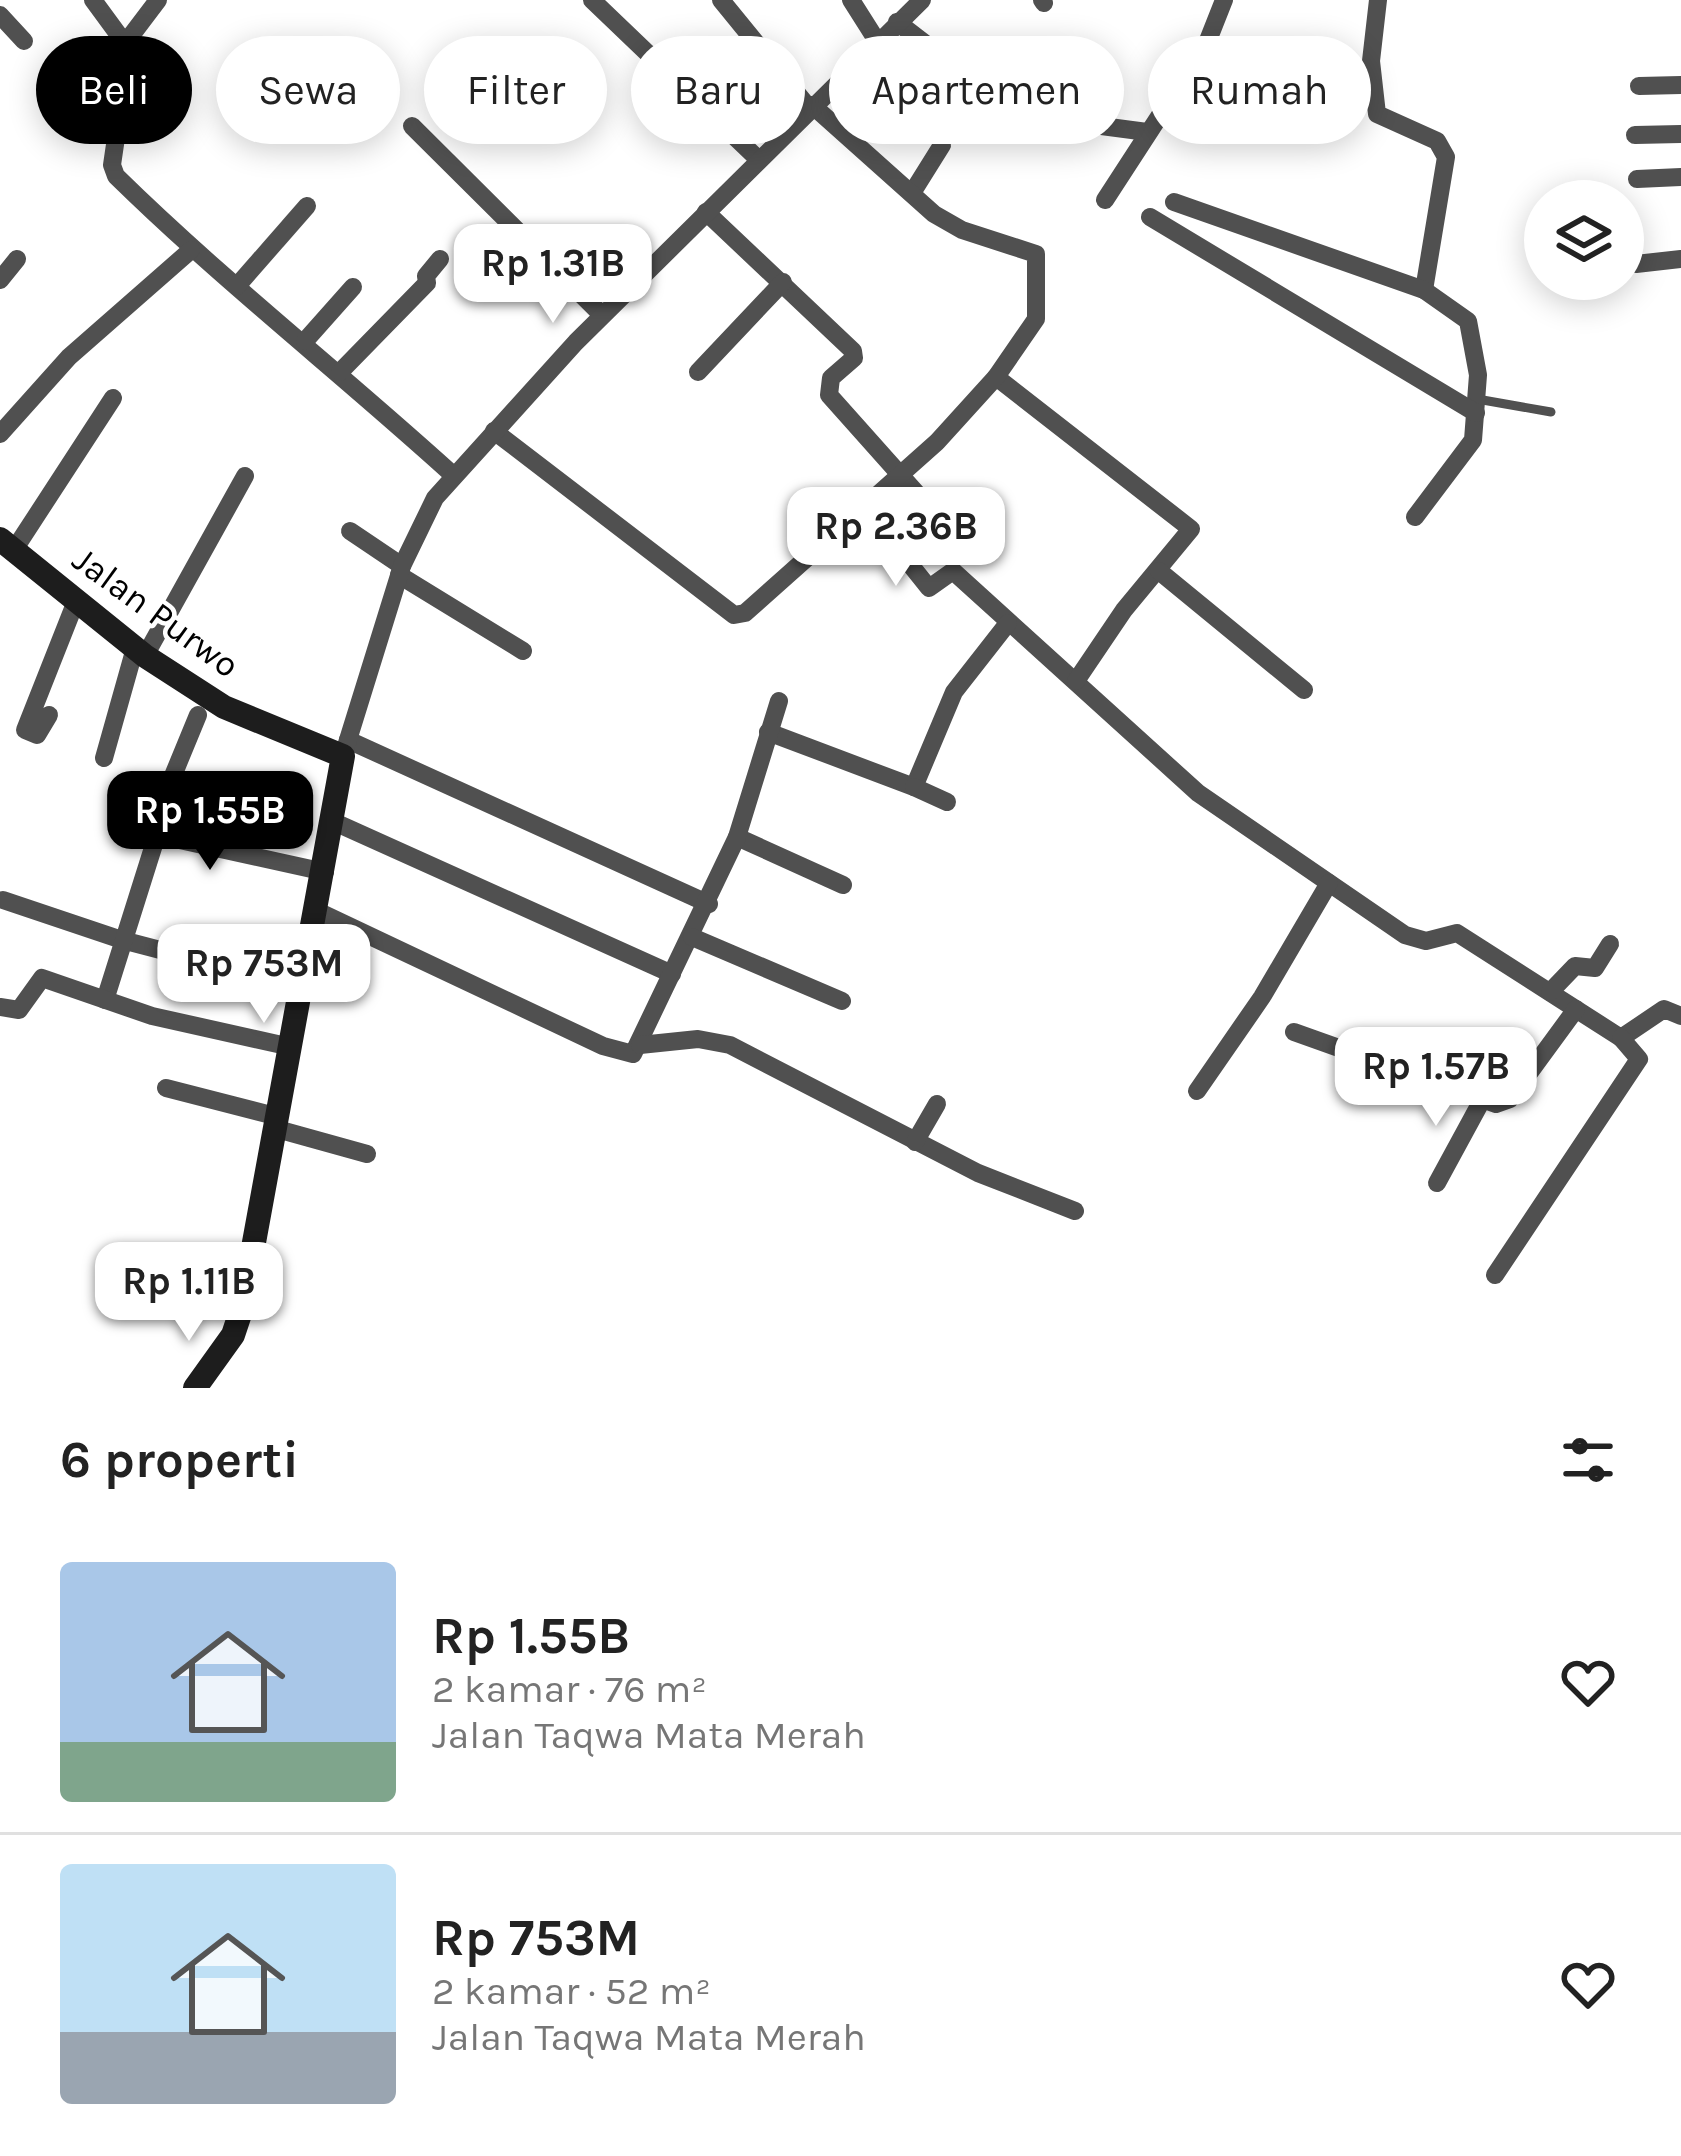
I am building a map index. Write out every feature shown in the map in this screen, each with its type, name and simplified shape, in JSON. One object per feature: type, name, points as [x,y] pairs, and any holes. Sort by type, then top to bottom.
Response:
[{"type":"street","points":[[94,0],[123,36]]},
{"type":"street","points":[[131,36],[158,0]]},
{"type":"street","points":[[592,0],[758,159]]},
{"type":"street","points":[[494,431],[734,615],[746,613],[937,442],[996,377],[1036,319],[1036,254],[962,230],[912,193],[811,107],[721,0]]},
{"type":"street","points":[[850,0],[874,36]]},
{"type":"street","points":[[882,36],[922,0]]},
{"type":"street","points":[[1105,200],[1207,44],[1224,0]]},
{"type":"street","points":[[1378,0],[1371,61],[1377,114],[1437,141],[1446,158],[1424,290]]},
{"type":"street","points":[[0,15],[24,41]]},
{"type":"street","points":[[897,22],[1018,115],[1147,132]]},
{"type":"street","points":[[1640,86],[1681,86]]},
{"type":"street","points":[[195,1388],[232,1335],[242,1308],[346,748],[400,570],[427,511],[453,475],[602,315],[829,89]]},
{"type":"street","points":[[412,126],[602,315]]},
{"type":"street","points":[[1635,135],[1681,134]]},
{"type":"street","points":[[115,144],[112,165],[116,176],[191,250],[305,341],[453,475]]},
{"type":"street","points":[[912,193],[942,145]]},
{"type":"street","points":[[1637,179],[1681,176]]},
{"type":"street","points":[[1174,202],[1424,290],[1468,321],[1474,333],[1476,406],[1468,448],[1415,517]]},
{"type":"street","points":[[237,286],[307,206]]},
{"type":"street","points":[[706,212],[853,351],[854,358],[831,379],[829,395],[944,524],[909,562],[929,588],[953,571],[1198,793],[1405,934],[1426,941],[1457,933],[1621,1037],[1639,1059],[1496,1275]]},
{"type":"street","points":[[1150,217],[1476,406]]},
{"type":"street","points":[[0,434],[69,357],[191,250]]},
{"type":"street","points":[[0,280],[17,259]]},
{"type":"street","points":[[340,372],[427,284],[440,259]]},
{"type":"street","points":[[1644,263],[1681,259]]},
{"type":"street","points":[[698,372],[782,282]]},
{"type":"street","points":[[305,341],[353,287]]},
{"type":"street","points":[[996,377],[1190,528],[1124,610],[1076,681]]},
{"type":"street","points":[[7,545],[113,398]]},
{"type":"street","points":[[104,758],[140,652],[245,476]]},
{"type":"street","points":[[350,531],[523,651]]},
{"type":"street","name":"Jalan Purwo","points":[[7,545],[140,652],[252,722],[346,748]]},
{"type":"street","points":[[1160,571],[1304,690]]},
{"type":"street","points":[[49,715],[37,735],[24,728],[76,601]]},
{"type":"street","points":[[914,787],[954,692],[1008,623]]},
{"type":"street","points":[[317,911],[625,1056],[640,1045],[709,904],[737,837],[779,701]]},
{"type":"street","points":[[105,1000],[150,847],[164,833],[170,784],[198,715]]},
{"type":"street","points":[[768,732],[946,802]]},
{"type":"street","points":[[346,748],[709,904]]},
{"type":"street","points":[[332,821],[672,974]]},
{"type":"street","points":[[164,833],[325,872]]},
{"type":"street","points":[[737,837],[843,885]]},
{"type":"street","points":[[1197,1091],[1262,998],[1320,877]]},
{"type":"street","points":[[3,900],[122,940],[302,987]]},
{"type":"street","points":[[692,937],[842,1001]]},
{"type":"street","points":[[1550,992],[1577,965],[1593,969],[1610,944]]},
{"type":"street","points":[[0,1007],[19,1010],[42,978],[105,1000],[291,1047]]},
{"type":"street","points":[[1294,1032],[1481,1102],[1510,1099],[1576,1009]]},
{"type":"street","points":[[1621,1037],[1664,1009],[1681,1016]]},
{"type":"street","points":[[640,1045],[698,1039],[730,1046],[915,1142],[1075,1211]]},
{"type":"street","points":[[166,1088],[367,1154]]},
{"type":"street","points":[[1437,1183],[1481,1102]]},
{"type":"street","points":[[915,1142],[937,1104]]},
{"type":"lane","points":[[1476,406],[1551,412]]}]
